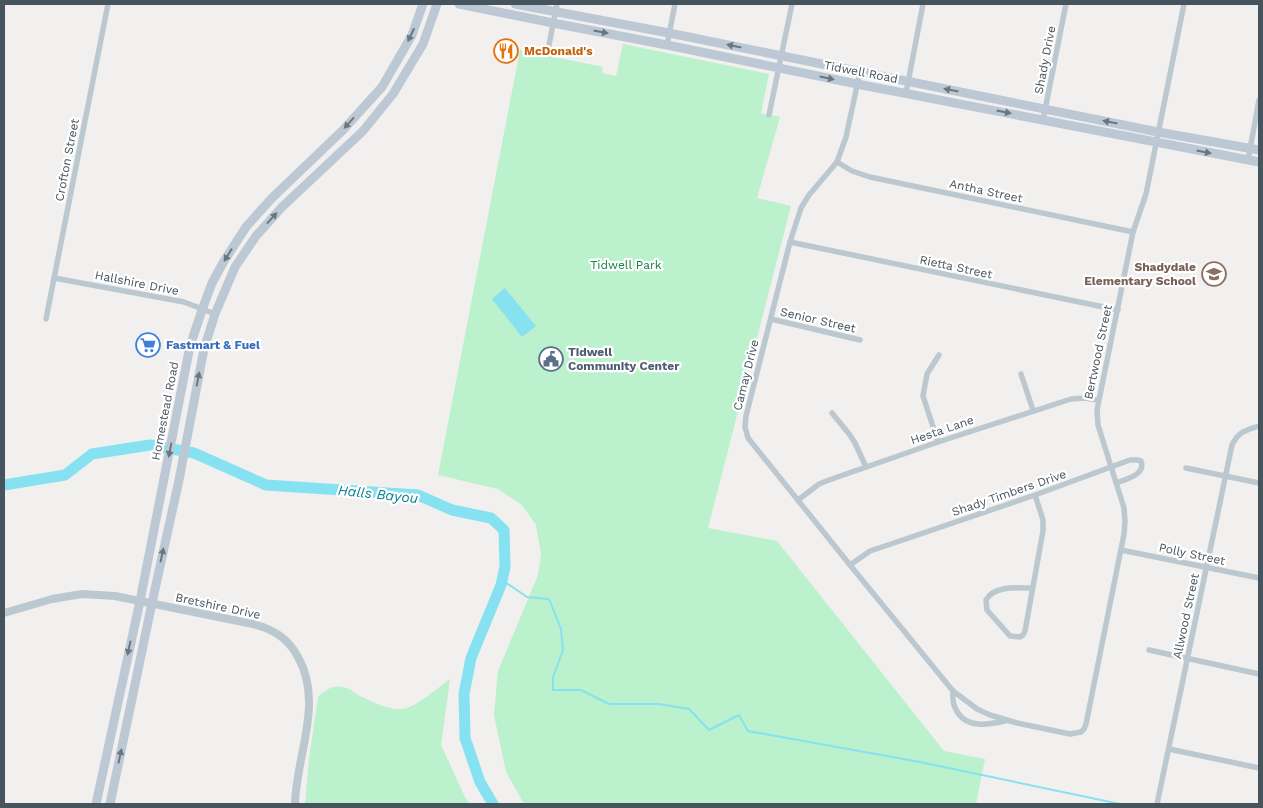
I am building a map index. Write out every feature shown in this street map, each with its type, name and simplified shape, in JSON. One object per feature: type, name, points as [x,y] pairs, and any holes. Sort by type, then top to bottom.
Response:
[{"type":"main road","name":"Homestead Road","points":[[96,804],[140,601],[190,346],[212,283],[246,227],[272,198],[343,130],[382,87],[412,35],[423,4]]},
{"type":"main road","points":[[110,804],[179,480],[204,349],[214,314],[236,267],[256,236],[282,207],[363,131],[394,94],[423,44],[437,4]]},
{"type":"main road","name":"Tidwell Road","points":[[459,4],[1259,162]]},
{"type":"main road","name":"Tidwell Road","points":[[515,4],[556,8],[860,72],[1255,150]]},
{"type":"main road","points":[[313,159],[323,169]]},
{"type":"main road","points":[[246,227],[256,236]]},
{"type":"main road","points":[[179,402],[194,404]]},
{"type":"main road","points":[[160,497],[174,500]]},
{"type":"main road","points":[[120,694],[132,696]]},
{"type":"street","name":"Crofton Street","points":[[46,320],[108,4]]},
{"type":"street","points":[[667,45],[675,4]]},
{"type":"street","points":[[770,115],[792,4]]},
{"type":"street","points":[[906,93],[923,4]]},
{"type":"street","name":"Shady Drive","points":[[1043,120],[1066,4]]},
{"type":"street","name":"Bertwood Street","points":[[1081,732],[1086,724],[1125,528],[1124,508],[1098,425],[1096,410],[1133,232],[1146,194],[1184,4]]},
{"type":"street","points":[[548,50],[556,8]]},
{"type":"street","name":"Camay Drive","points":[[860,72],[846,137],[837,162],[809,195],[801,208],[790,242],[746,416],[745,427],[748,438],[953,691],[977,709],[1008,721],[1070,734],[1081,732]]},
{"type":"street","points":[[1248,160],[1255,150],[1259,100]]},
{"type":"street","name":"Antha Street","points":[[837,162],[852,171],[870,177],[1133,232]]},
{"type":"street","name":"Rietta Street","points":[[790,242],[1118,310]]},
{"type":"street","name":"Hallshire Drive","points":[[54,278],[184,302],[214,314]]},
{"type":"street","name":"Senior Street","points":[[771,319],[860,340]]},
{"type":"street","points":[[938,442],[923,396],[927,374],[939,354]]},
{"type":"street","points":[[1021,374],[1033,410]]},
{"type":"street","name":"Hesta Lane","points":[[798,500],[824,482],[1033,410],[1077,398],[1098,400]]},
{"type":"street","points":[[832,413],[850,435],[866,467]]},
{"type":"street","name":"Allwood Street","points":[[1157,804],[1232,445],[1239,434],[1259,426]]},
{"type":"street","name":"Shady Timbers Drive","points":[[850,565],[870,551],[1035,495],[1130,460],[1141,461],[1141,470],[1138,473],[1116,483]]},
{"type":"street","points":[[1186,468],[1259,483]]},
{"type":"street","points":[[1033,588],[998,590],[991,593],[986,600],[987,610],[1010,636],[1023,635],[1025,631],[1033,588],[1043,530],[1035,495]]},
{"type":"street","name":"Polly Street","points":[[1121,550],[1259,578]]},
{"type":"street","name":"Bretshire Drive","points":[[4,613],[52,599],[82,594],[115,596],[265,627],[282,637],[295,651],[303,665],[310,695],[307,728],[298,770],[295,804]]},
{"type":"street","points":[[1149,650],[1259,674]]},
{"type":"street","name":"Camay Drive","points":[[953,691],[954,707],[966,721],[977,724],[1008,721]]},
{"type":"street","points":[[1169,749],[1259,768]]},
{"type":"green space","name":"Tidwell Park","points":[[623,44],[769,74],[761,113],[780,117],[757,198],[791,206],[708,528],[777,541],[944,751],[985,759],[976,804],[524,804],[506,772],[494,715],[498,671],[538,575],[541,554],[536,525],[522,505],[498,489],[438,475],[520,50],[603,67],[602,73],[616,76]]},
{"type":"green space","points":[[450,679],[441,745],[470,804],[305,804],[318,697],[321,694],[332,687],[340,686],[379,705],[402,709],[420,701]]},
{"type":"water","points":[[505,288],[536,326],[522,337],[492,299]]},
{"type":"waterway","name":"Halls Bayou","points":[[4,485],[65,475],[92,454],[150,445],[194,453],[266,485],[418,495],[452,510],[491,518],[504,530],[505,567],[501,585],[471,658],[464,694],[465,738],[480,782],[493,804]]},
{"type":"waterway","points":[[502,580],[527,597],[549,599],[561,629],[563,650],[553,677],[553,690],[581,690],[609,704],[659,704],[689,709],[709,730],[739,715],[748,731],[920,762],[1120,804]]},
{"type":"place","name":"McDonald's","points":[[506,51]]},
{"type":"place","name":"Shadydale Elementary School","points":[[1214,274]]},
{"type":"place","name":"Fastmart & Fuel","points":[[148,345]]},
{"type":"place","name":"Tidwell Community Center","points":[[551,359]]}]
